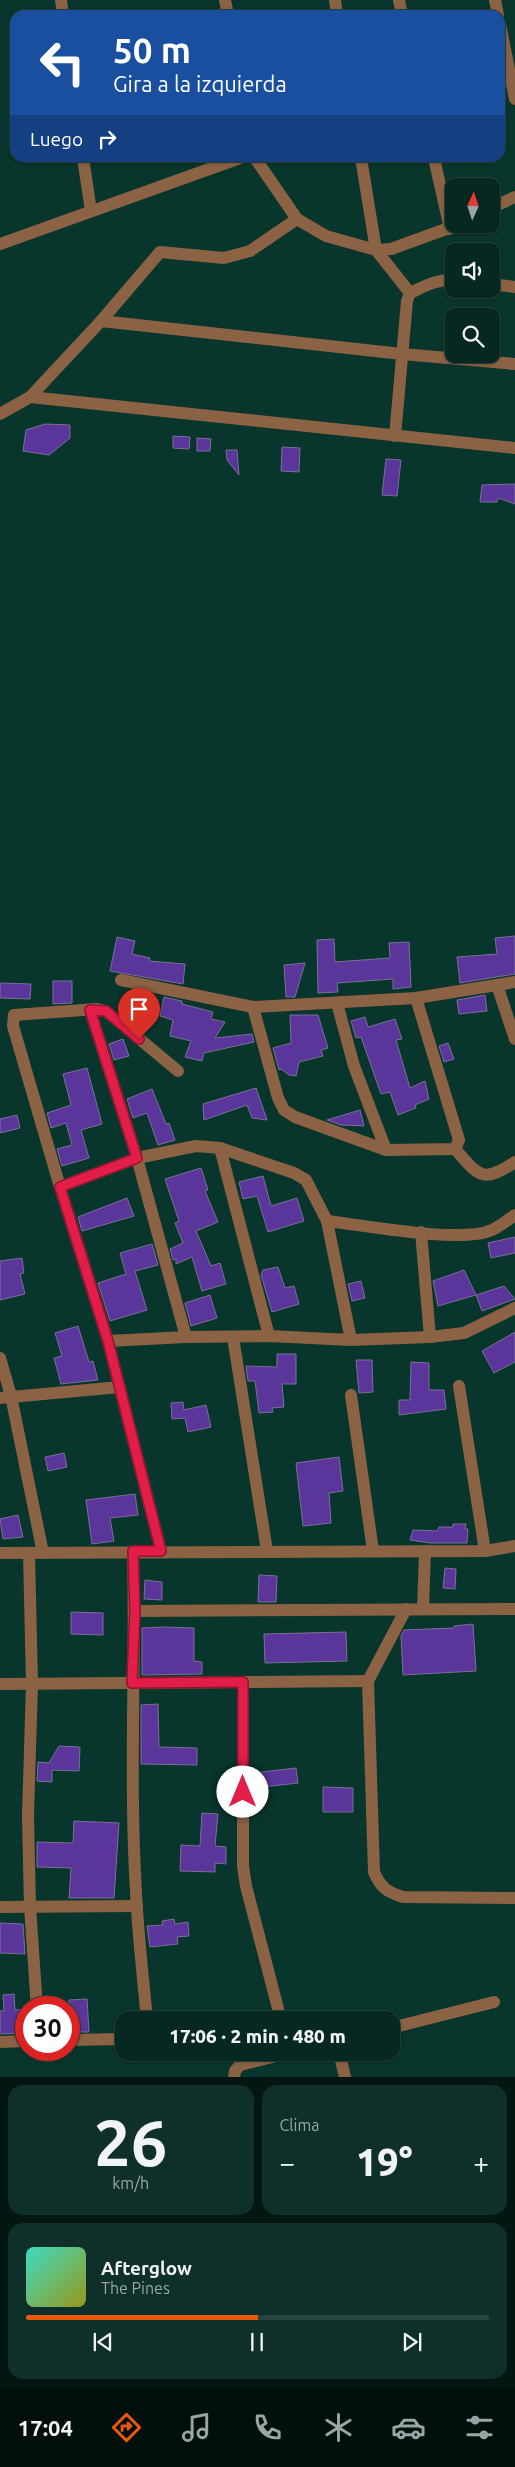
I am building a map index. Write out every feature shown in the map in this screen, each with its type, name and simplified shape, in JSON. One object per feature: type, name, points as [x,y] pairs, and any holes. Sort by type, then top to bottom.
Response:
[{"type":"street","points":[[505,49],[515,99]]},
{"type":"street","points":[[84,162],[91,211]]},
{"type":"street","points":[[0,244],[229,162]]},
{"type":"street","points":[[258,162],[297,219],[326,236],[376,250],[391,248],[445,229]]},
{"type":"street","points":[[362,162],[376,250],[408,290],[395,436]]},
{"type":"street","points":[[435,162],[445,194]]},
{"type":"street","points":[[500,204],[515,197]]},
{"type":"street","points":[[0,414],[30,397],[101,321],[160,252],[224,258],[250,251],[297,219]]},
{"type":"street","points":[[408,290],[445,279]]},
{"type":"street","points":[[500,285],[515,287]]},
{"type":"street","points":[[101,321],[402,354],[515,364]]},
{"type":"street","points":[[30,397],[515,448]]},
{"type":"street","points":[[121,980],[254,1007],[416,998],[515,982]]},
{"type":"street","points":[[497,985],[515,1039]]},
{"type":"street","points":[[416,998],[459,1140],[454,1149]]},
{"type":"street","points":[[337,1002],[354,1066],[386,1150]]},
{"type":"street","points":[[254,1007],[278,1098],[284,1110],[295,1117],[386,1150],[454,1149],[474,1171],[487,1176],[496,1174],[515,1162]]},
{"type":"street","points":[[90,1010],[137,1158],[186,1337]]},
{"type":"street","points":[[161,1551],[108,1341],[60,1187],[13,1020],[14,1015],[90,1010],[106,1011],[178,1071]]},
{"type":"street","points":[[60,1187],[137,1158],[196,1146],[220,1148],[294,1173],[306,1180],[327,1221],[351,1340]]},
{"type":"street","points":[[220,1148],[269,1336]]},
{"type":"street","points":[[327,1221],[421,1232],[470,1235],[492,1230],[515,1215]]},
{"type":"street","points":[[421,1232],[430,1338]]},
{"type":"street","points":[[108,1341],[186,1337],[269,1336],[351,1340],[430,1338],[464,1333],[515,1308]]},
{"type":"street","points":[[233,1337],[267,1551]]},
{"type":"street","points":[[0,1358],[6,1397],[43,1552]]},
{"type":"street","points":[[459,1386],[485,1551]]},
{"type":"street","points":[[6,1397],[120,1387]]},
{"type":"street","points":[[351,1395],[373,1551]]},
{"type":"street","points":[[0,1553],[485,1551],[515,1546]]},
{"type":"street","points":[[133,1551],[135,1611],[132,1683],[137,1906],[146,2011]]},
{"type":"street","points":[[423,1609],[425,1551]]},
{"type":"street","points":[[29,1553],[32,1684],[28,1816],[30,1907],[36,1996]]},
{"type":"street","points":[[406,1609],[368,1681],[374,1872],[380,1884],[388,1893],[403,1897],[515,1898]]},
{"type":"street","points":[[135,1611],[514,1609]]},
{"type":"street","points":[[0,1684],[368,1681]]},
{"type":"street","points":[[243,1682],[244,1866],[246,1886],[279,2011]]},
{"type":"street","points":[[0,1907],[137,1906]]},
{"type":"street","points":[[400,2026],[494,2002]]},
{"type":"street","points":[[80,2040],[115,2039]]},
{"type":"street","points":[[0,2042],[15,2041]]},
{"type":"street","points":[[234,2077],[235,2071],[240,2065],[257,2061]]},
{"type":"street","points":[[341,2061],[345,2077]]},
{"type":"building","points":[[45,424],[70,425],[70,438],[49,455],[23,451],[26,430]]},
{"type":"building","points":[[173,436],[190,437],[189,449],[173,448]]},
{"type":"building","points":[[197,438],[211,439],[210,451],[197,451]]},
{"type":"building","points":[[282,447],[300,448],[299,472],[281,471]]},
{"type":"building","points":[[226,450],[237,450],[239,475],[227,460]]},
{"type":"building","points":[[386,459],[401,460],[397,496],[382,495]]},
{"type":"building","points":[[515,484],[515,504],[498,498],[497,502],[480,502],[482,485]]},
{"type":"building","points":[[515,936],[515,974],[460,983],[457,957],[497,954],[495,938]]},
{"type":"building","points":[[117,937],[135,941],[132,954],[150,958],[149,961],[185,964],[183,984],[110,971]]},
{"type":"building","points":[[334,939],[335,962],[390,958],[389,943],[409,942],[411,987],[393,989],[393,979],[337,983],[338,992],[318,993],[317,940]]},
{"type":"building","points":[[305,963],[295,997],[286,997],[284,965]]},
{"type":"building","points":[[53,981],[72,981],[72,1003],[53,1004]]},
{"type":"building","points":[[0,983],[31,984],[30,999],[0,998]]},
{"type":"building","points":[[485,995],[487,1011],[459,1014],[457,1000]]},
{"type":"building","points":[[164,997],[213,1012],[211,1019],[225,1022],[215,1038],[252,1034],[254,1042],[204,1053],[202,1061],[185,1057],[191,1041],[170,1036],[173,1020],[160,1016]]},
{"type":"building","points":[[290,1015],[318,1015],[328,1048],[321,1050],[323,1056],[299,1062],[296,1076],[289,1075],[281,1069],[279,1070],[273,1048],[291,1043]]},
{"type":"building","points":[[365,1017],[368,1027],[395,1019],[402,1039],[396,1040],[410,1088],[425,1081],[429,1099],[415,1105],[416,1108],[398,1115],[390,1092],[381,1094],[361,1037],[356,1038],[351,1021]]},
{"type":"building","points":[[123,1039],[129,1056],[114,1060],[109,1044]]},
{"type":"building","points":[[448,1043],[454,1059],[444,1062],[439,1046]]},
{"type":"building","points":[[87,1068],[102,1124],[81,1130],[89,1158],[62,1166],[57,1149],[72,1145],[66,1123],[51,1128],[47,1113],[71,1105],[63,1074]]},
{"type":"building","points":[[256,1088],[267,1120],[252,1118],[247,1105],[204,1120],[203,1104]]},
{"type":"building","points":[[152,1089],[166,1124],[169,1123],[175,1140],[158,1145],[147,1113],[133,1118],[127,1099]]},
{"type":"building","points":[[360,1110],[364,1126],[341,1125],[327,1120]]},
{"type":"building","points":[[17,1115],[20,1128],[0,1133],[0,1119]]},
{"type":"building","points":[[201,1168],[208,1190],[205,1191],[218,1222],[196,1231],[211,1266],[220,1263],[226,1284],[202,1291],[192,1257],[176,1264],[176,1259],[173,1260],[170,1249],[183,1243],[175,1223],[179,1221],[165,1179]]},
{"type":"building","points":[[263,1176],[271,1206],[297,1198],[304,1221],[268,1232],[257,1196],[243,1199],[239,1182]]},
{"type":"building","points":[[127,1198],[134,1216],[82,1231],[78,1217]]},
{"type":"building","points":[[515,1237],[515,1253],[491,1258],[488,1243]]},
{"type":"building","points":[[152,1244],[158,1265],[135,1271],[147,1310],[110,1321],[98,1283],[126,1274],[120,1253]]},
{"type":"building","points":[[22,1258],[24,1273],[20,1274],[25,1294],[0,1300],[0,1261]]},
{"type":"building","points":[[278,1267],[285,1288],[294,1286],[299,1304],[272,1312],[261,1275],[263,1270]]},
{"type":"building","points":[[464,1270],[476,1295],[438,1306],[433,1281]]},
{"type":"building","points":[[361,1281],[365,1298],[352,1301],[348,1284]]},
{"type":"building","points":[[504,1286],[515,1299],[482,1311],[476,1295]]},
{"type":"building","points":[[210,1295],[217,1318],[191,1326],[185,1303]]},
{"type":"building","points":[[78,1326],[89,1362],[93,1361],[98,1380],[61,1384],[54,1358],[62,1356],[55,1333]]},
{"type":"building","points":[[515,1332],[515,1362],[494,1373],[482,1351]]},
{"type":"building","points":[[277,1354],[296,1354],[296,1384],[282,1384],[284,1407],[272,1408],[273,1412],[259,1413],[255,1381],[248,1381],[246,1366],[277,1367]]},
{"type":"building","points":[[356,1360],[372,1360],[373,1392],[359,1393]]},
{"type":"building","points":[[411,1362],[429,1363],[429,1390],[444,1390],[446,1409],[399,1415],[399,1400],[410,1400]]},
{"type":"building","points":[[183,1402],[184,1410],[206,1405],[211,1427],[188,1432],[185,1418],[172,1419],[171,1403]]},
{"type":"building","points":[[64,1453],[67,1467],[48,1471],[45,1457]]},
{"type":"building","points":[[339,1457],[343,1491],[329,1493],[331,1523],[303,1526],[296,1463]]},
{"type":"building","points":[[135,1494],[138,1515],[110,1518],[114,1541],[92,1544],[86,1500]]},
{"type":"building","points":[[18,1515],[23,1537],[3,1539],[0,1519]]},
{"type":"building","points":[[453,1524],[466,1524],[465,1529],[468,1529],[467,1543],[430,1543],[410,1540],[413,1530],[437,1531],[439,1527],[453,1527]]},
{"type":"building","points":[[445,1568],[456,1569],[455,1589],[443,1588]]},
{"type":"building","points":[[259,1575],[277,1576],[276,1602],[258,1602]]},
{"type":"building","points":[[145,1580],[162,1582],[162,1600],[144,1599]]},
{"type":"building","points":[[71,1612],[103,1613],[103,1635],[71,1634]]},
{"type":"building","points":[[473,1624],[476,1671],[403,1675],[401,1636],[404,1630],[454,1628],[454,1626]]},
{"type":"building","points":[[142,1628],[194,1628],[194,1661],[202,1662],[202,1674],[142,1675]]},
{"type":"building","points":[[346,1632],[347,1661],[265,1663],[264,1634]]},
{"type":"building","points":[[158,1704],[159,1747],[197,1748],[197,1765],[141,1764],[141,1705]]},
{"type":"building","points":[[59,1746],[80,1747],[79,1771],[52,1770],[52,1782],[37,1781],[38,1762],[49,1763]]},
{"type":"building","points":[[296,1768],[298,1783],[254,1788],[253,1773]]},
{"type":"building","points":[[323,1787],[353,1788],[353,1812],[323,1812]]},
{"type":"building","points":[[202,1813],[218,1814],[215,1846],[226,1847],[226,1864],[215,1863],[215,1872],[180,1871],[181,1845],[200,1846]]},
{"type":"building","points":[[74,1821],[119,1823],[114,1898],[69,1898],[71,1868],[37,1867],[37,1842],[73,1843]]},
{"type":"building","points":[[174,1919],[175,1924],[188,1922],[189,1936],[177,1937],[178,1944],[150,1947],[147,1926],[163,1925],[162,1921]]},
{"type":"building","points":[[0,1923],[23,1924],[25,1954],[0,1953]]},
{"type":"building","points":[[14,1994],[15,2033],[0,2034],[0,2011],[4,2011],[3,1995]]},
{"type":"building","points":[[80,1999],[87,1999],[89,2032],[80,2032]]},
{"type":"route","points":[[139,1039],[106,1011],[90,1010],[137,1158],[60,1187],[108,1341],[161,1551],[133,1551],[135,1611],[132,1683],[243,1682],[243,1792]]}]
